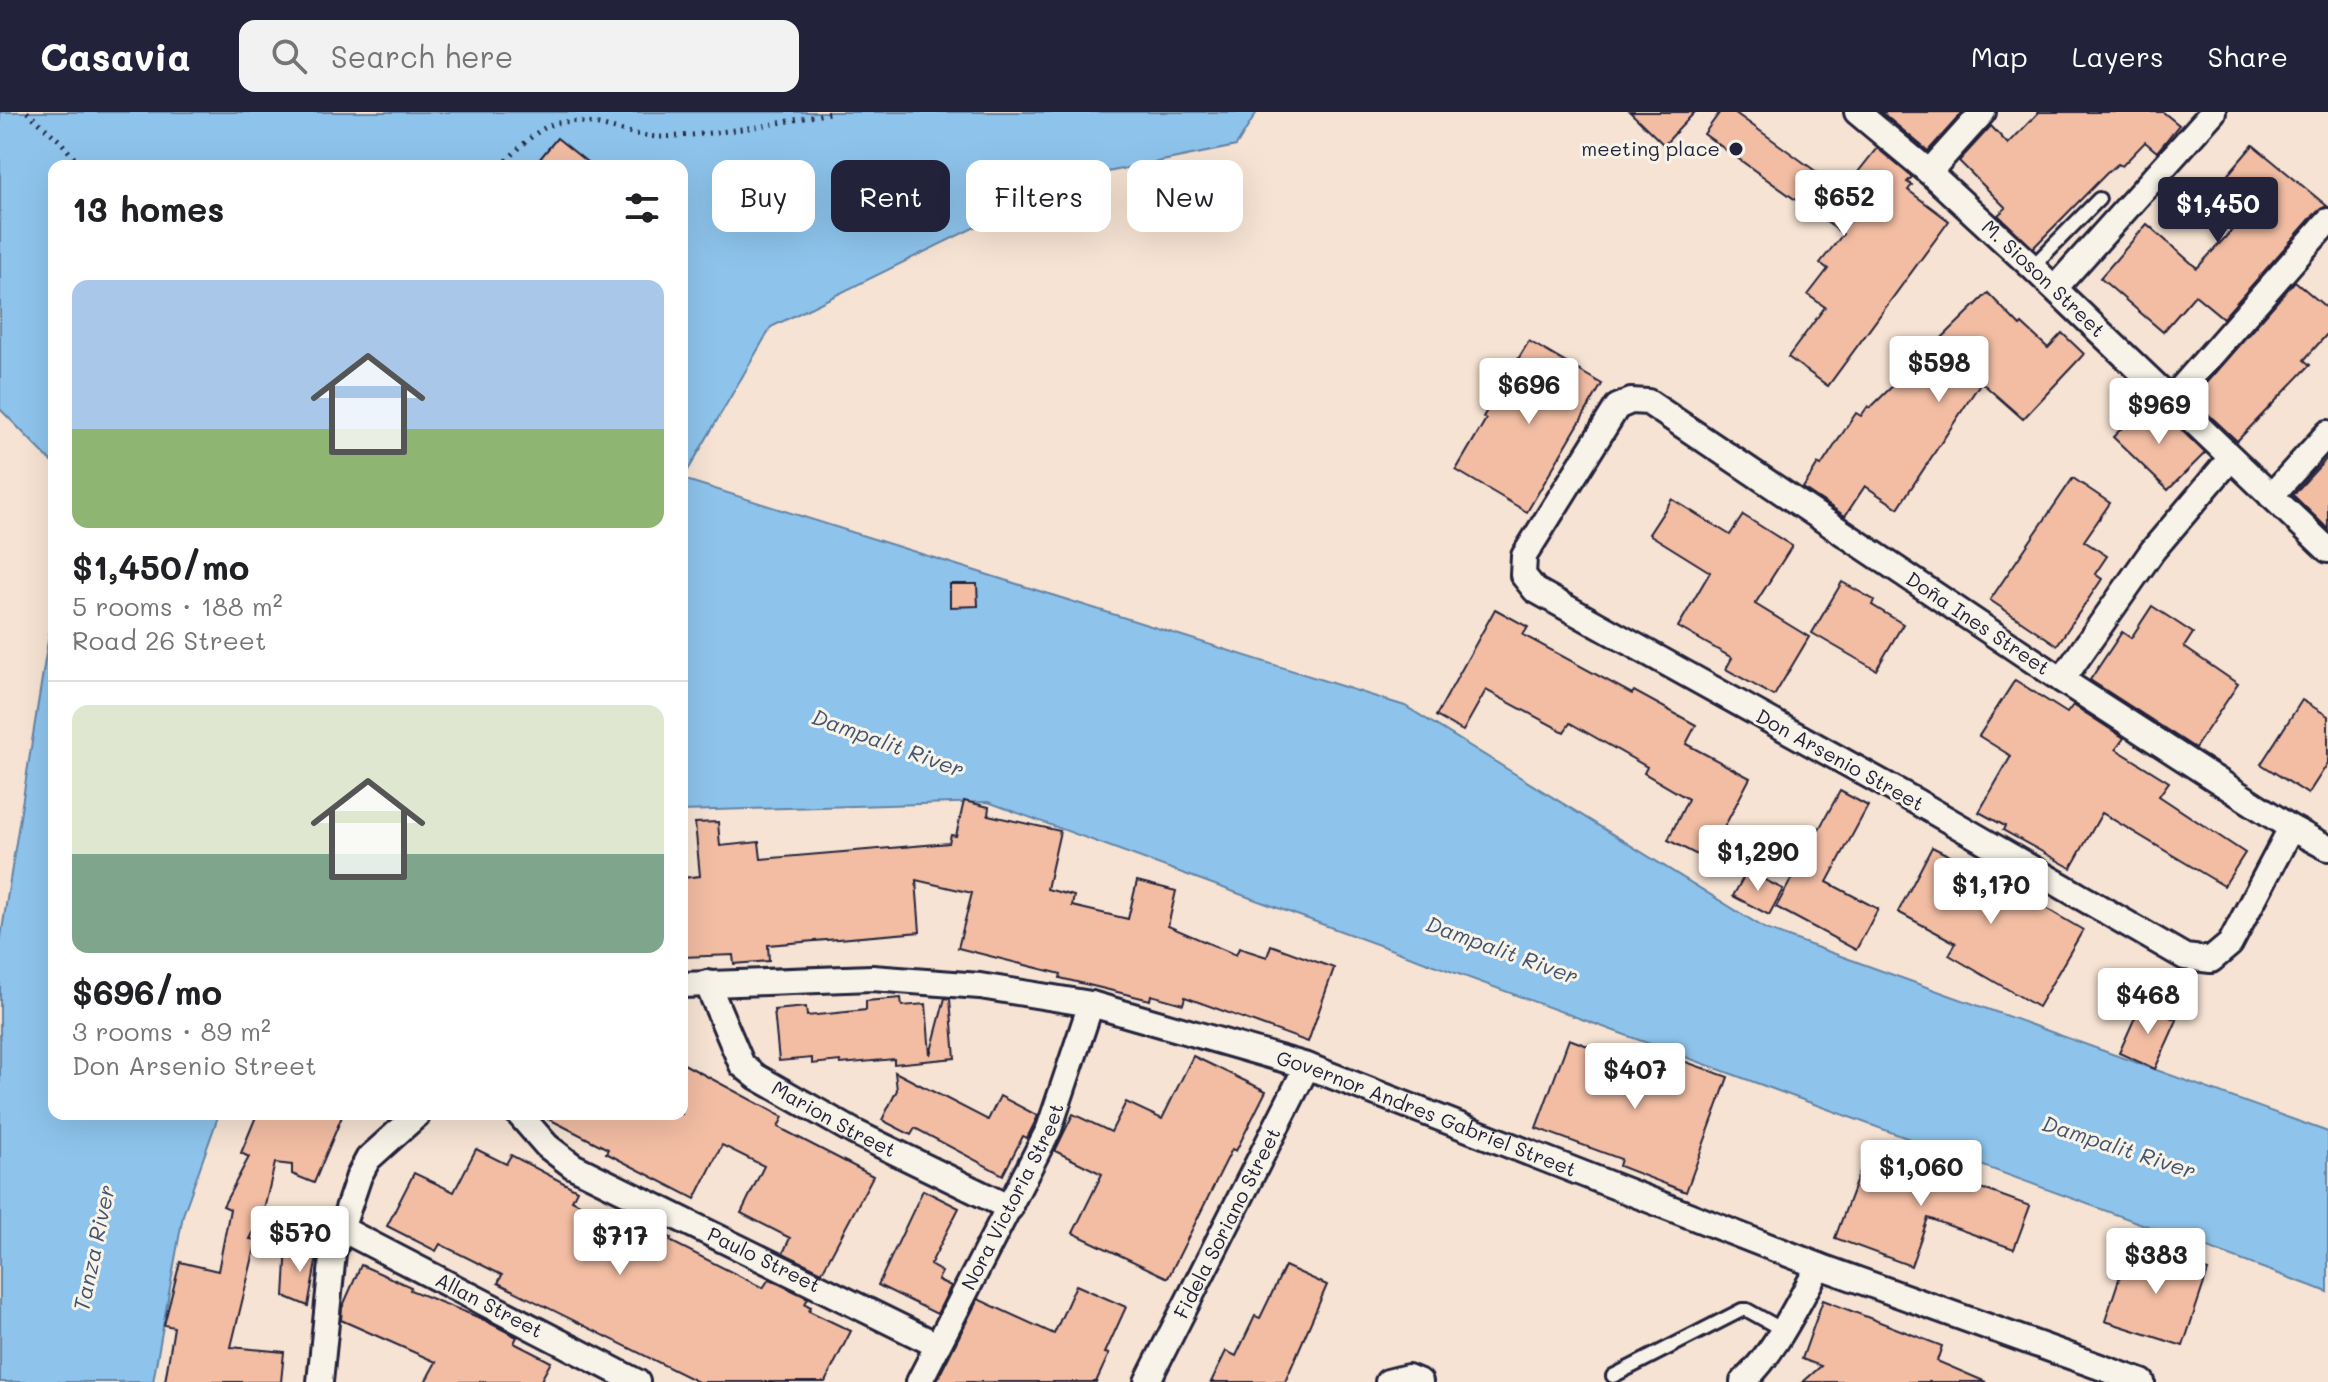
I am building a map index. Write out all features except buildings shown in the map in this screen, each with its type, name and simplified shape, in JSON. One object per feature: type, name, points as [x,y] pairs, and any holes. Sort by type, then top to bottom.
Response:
[{"type":"street","name":"M. Sioson Street","points":[[1857,112],[1929,172],[2055,288],[2328,550]]},
{"type":"street","points":[[1929,172],[1983,112]]},
{"type":"street","points":[[2055,288],[2213,112]]},
{"type":"street","points":[[2170,401],[2328,221]]},
{"type":"street","name":"Doña Ines Street","points":[[1631,401],[1648,402],[2062,680],[2291,828],[2328,848]]},
{"type":"street","name":"Don Arsenio Street","points":[[1631,401],[1617,407],[1524,556],[1523,575],[1535,590],[1915,801],[2185,957],[2211,960],[2230,944],[2291,828]]},
{"type":"street","points":[[2271,496],[2328,433]]},
{"type":"street","points":[[2062,680],[2153,550],[2231,458]]},
{"type":"street","name":"Governor Andres Gabriel Street","points":[[688,985],[872,978],[980,986],[1091,1004],[1307,1066],[1819,1266],[2142,1382]]},
{"type":"street","name":"Marion Street","points":[[707,983],[742,1065],[757,1077],[854,1132],[1010,1208]]},
{"type":"street","name":"Nora Victoria Street","points":[[919,1382],[1049,1129],[1091,1004]]},
{"type":"street","name":"Fidela Soriano Street","points":[[1147,1382],[1307,1066]]},
{"type":"street","points":[[320,1382],[333,1253],[340,1228],[368,1159],[411,1120]]},
{"type":"street","name":"Paulo Street","points":[[524,1120],[547,1146],[573,1166],[937,1345]]},
{"type":"street","name":"Allan Street","points":[[340,1228],[637,1382]]},
{"type":"street","points":[[1743,1382],[1760,1366],[1819,1266]]},
{"type":"street","points":[[1388,1382],[1408,1377],[1420,1382]]},
{"type":"lane","points":[[2032,267],[2099,199]]},
{"type":"lane","points":[[1613,1376],[1742,1310],[1783,1330]]},
{"type":"path","points":[[27,112],[76,160]]},
{"type":"path","points":[[508,160],[540,131],[554,124],[573,121],[660,137],[834,112]]},
{"type":"water","points":[[0,112],[1257,112],[1236,146],[1167,160],[1127,160],[1127,168],[1111,171],[1111,160],[966,160],[966,231],[771,327],[688,470],[688,160],[48,160],[48,458],[0,409]]},
{"type":"water","name":"Dampalit River","points":[[688,481],[1405,706],[1766,929],[2328,1132],[2328,1292],[988,802],[688,811]]},
{"type":"water","name":"Tanza River","points":[[48,641],[48,1120],[217,1120],[183,1215],[153,1382],[0,1382],[0,943]]},
{"type":"place","name":"meeting place","points":[[1736,149]]}]
